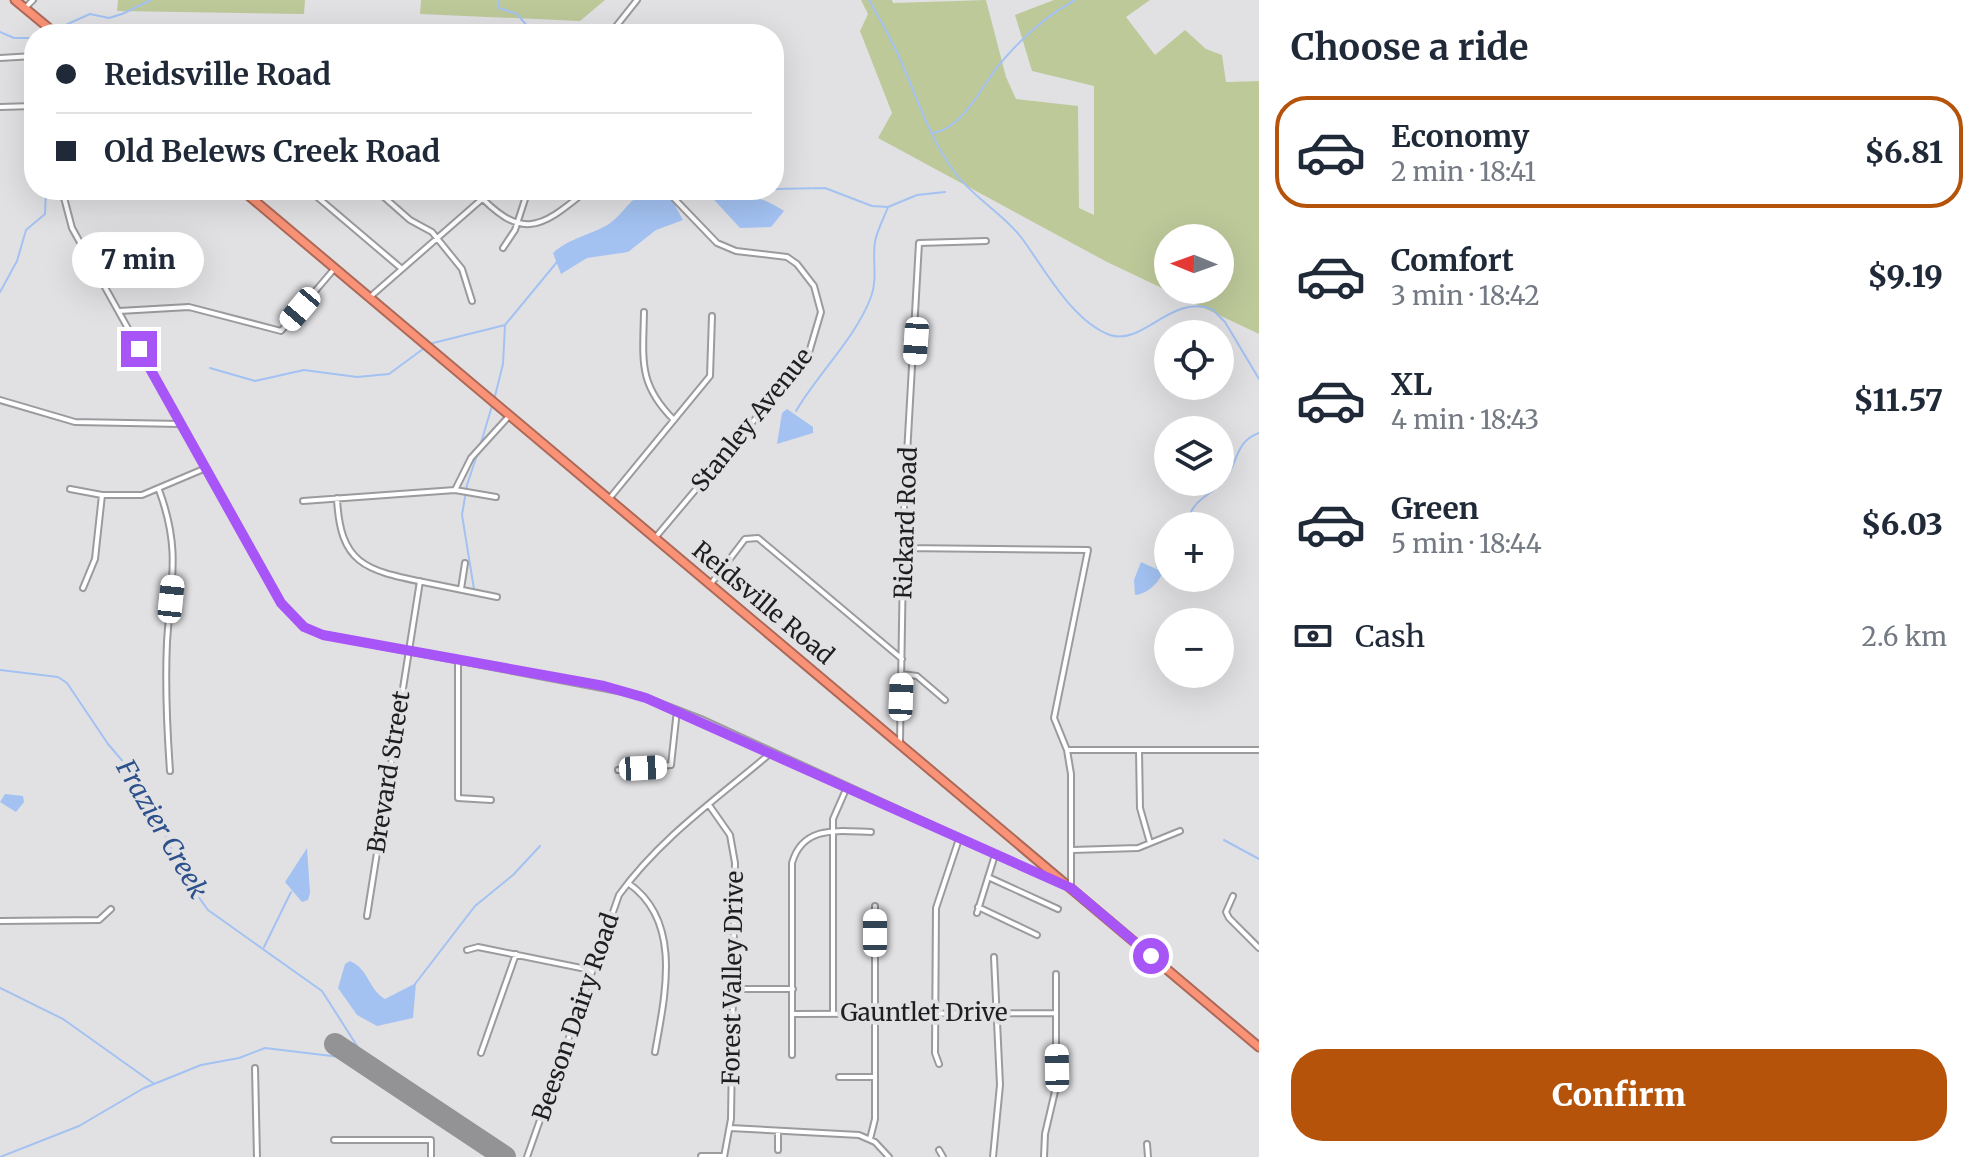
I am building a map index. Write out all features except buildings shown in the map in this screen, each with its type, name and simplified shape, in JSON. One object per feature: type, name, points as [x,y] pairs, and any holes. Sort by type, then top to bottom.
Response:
[{"type":"highway","points":[[15,0],[44,24]]},
{"type":"highway","name":"Reidsville Road","points":[[254,200],[1259,1047]]},
{"type":"street","points":[[25,8],[33,0]]},
{"type":"street","points":[[618,24],[637,0]]},
{"type":"street","points":[[0,58],[24,57]]},
{"type":"street","points":[[0,107],[24,106]]},
{"type":"street","points":[[65,200],[72,228],[292,618],[323,635],[604,686],[677,710],[1071,888],[1071,774],[1067,750],[1055,726],[1054,707],[1088,550],[902,548]]},
{"type":"street","points":[[321,200],[402,269]]},
{"type":"street","points":[[389,200],[437,238],[462,269],[472,301]]},
{"type":"street","points":[[370,297],[481,200]]},
{"type":"street","points":[[483,200],[515,224],[533,226],[551,220],[575,200]]},
{"type":"street","points":[[503,248],[524,200]]},
{"type":"street","name":"Stanley Avenue","points":[[655,538],[804,362],[815,340],[821,312],[814,286],[797,264],[787,257],[736,251],[717,243],[676,200]]},
{"type":"street","name":"Rickard Road","points":[[900,744],[905,555],[902,548],[919,243],[986,241]]},
{"type":"street","points":[[119,311],[189,307],[281,331],[335,268]]},
{"type":"street","points":[[644,312],[646,381],[658,404],[674,420]]},
{"type":"street","points":[[609,499],[710,376],[712,316]]},
{"type":"street","points":[[0,400],[75,422],[181,424]]},
{"type":"street","points":[[455,490],[471,458],[510,415]]},
{"type":"street","points":[[70,489],[123,497],[159,490],[206,468]]},
{"type":"street","points":[[159,490],[172,527],[175,549],[167,644],[170,771]]},
{"type":"street","points":[[303,501],[455,490],[496,497]]},
{"type":"street","points":[[83,588],[95,559],[102,495]]},
{"type":"street","points":[[337,498],[341,536],[356,559],[382,573],[497,597]]},
{"type":"street","points":[[710,585],[745,539],[758,538],[902,659]]},
{"type":"street","points":[[461,589],[465,563]]},
{"type":"street","name":"Brevard Street","points":[[367,916],[420,581]]},
{"type":"street","points":[[458,660],[458,798],[491,800]]},
{"type":"street","points":[[902,674],[917,676],[945,700]]},
{"type":"street","points":[[618,770],[671,765],[677,710]]},
{"type":"street","points":[[1067,750],[1259,750]]},
{"type":"street","points":[[1139,750],[1140,808],[1150,843]]},
{"type":"street","name":"Beeson Dairy Road","points":[[527,1157],[609,916],[628,883],[668,839],[772,752]]},
{"type":"street","points":[[833,1014],[834,831],[836,805],[847,787]]},
{"type":"street","name":"Forest Valley Drive","points":[[709,805],[725,825],[733,846],[730,1128],[724,1157]]},
{"type":"street","points":[[792,1055],[792,863],[796,850],[809,836],[834,831],[871,832]]},
{"type":"street","points":[[1072,850],[1126,850],[1180,831]]},
{"type":"street","points":[[939,1064],[935,1053],[936,908],[959,839]]},
{"type":"street","points":[[995,855],[978,910],[1037,935]]},
{"type":"street","points":[[988,877],[1058,909]]},
{"type":"street","points":[[628,883],[654,907],[665,939],[664,1001],[655,1052]]},
{"type":"street","points":[[1233,896],[1226,912],[1229,918],[1259,948]]},
{"type":"street","points":[[870,1139],[875,1112],[875,906]]},
{"type":"street","points":[[0,921],[99,920],[111,909]]},
{"type":"street","points":[[467,950],[478,947],[591,970]]},
{"type":"street","points":[[481,1053],[516,954]]},
{"type":"street","points":[[993,1157],[1000,1085],[994,1013],[994,957]]},
{"type":"street","points":[[1044,1157],[1045,1134],[1056,1087],[1056,974]]},
{"type":"street","points":[[733,989],[793,989]]},
{"type":"street","name":"Gauntlet Drive","points":[[793,1014],[1056,1013]]},
{"type":"street","points":[[255,1068],[257,1157]]},
{"type":"street","points":[[839,1077],[875,1077]]},
{"type":"street","points":[[730,1128],[855,1135],[870,1139],[889,1157]]},
{"type":"street","points":[[778,1131],[778,1150]]},
{"type":"street","points":[[334,1140],[431,1140],[431,1157]]},
{"type":"street","points":[[1147,1144],[1148,1157]]},
{"type":"street","points":[[939,1150],[943,1157]]},
{"type":"street","points":[[701,1156],[724,1157]]},
{"type":"green space","points":[[118,0],[305,0],[304,14],[117,11]]},
{"type":"green space","points":[[421,0],[605,0],[580,21],[420,14]]},
{"type":"green space","points":[[861,0],[892,0],[893,3],[986,0],[1006,77],[1016,99],[1078,106],[1079,208],[1094,215],[1094,86],[1032,71],[1015,15],[1054,0],[1150,0],[1126,17],[1155,55],[1185,30],[1206,49],[1222,55],[1226,82],[1259,81],[1259,334],[1196,304],[1234,304],[1234,224],[1154,224],[1154,284],[878,138],[892,113],[860,31],[868,14]]},
{"type":"water","points":[[633,200],[670,200],[683,220],[656,230],[628,252],[587,258],[561,274],[553,253],[615,220]]},
{"type":"water","points":[[714,200],[762,200],[784,211],[771,227],[740,228]]},
{"type":"water","points":[[787,409],[813,427],[813,433],[777,444],[782,413]]},
{"type":"water","points":[[1141,562],[1154,568],[1154,585],[1144,593],[1135,595],[1134,580]]},
{"type":"water","points":[[5,794],[23,796],[24,802],[16,812],[0,802]]},
{"type":"water","points":[[307,848],[310,893],[308,900],[302,902],[285,882]]},
{"type":"water","points":[[350,961],[361,969],[385,999],[416,983],[413,1018],[377,1026],[357,1015],[338,988],[345,964]]},
{"type":"waterway","points":[[68,24],[90,14],[109,18],[151,0]]},
{"type":"waterway","points":[[499,0],[499,8],[517,14],[526,24]]},
{"type":"waterway","points":[[869,0],[893,44],[931,133],[947,161],[963,182],[1021,237],[1060,292],[1083,318],[1110,335],[1122,336],[1146,328],[1183,308],[1197,306],[1212,309],[1225,322],[1259,379]]},
{"type":"waterway","points":[[933,133],[955,122],[1020,42],[1046,19],[1075,0]]},
{"type":"waterway","points":[[0,32],[14,38],[24,38]]},
{"type":"waterway","points":[[784,189],[825,188],[872,206],[888,207],[917,195],[945,192]]},
{"type":"waterway","points":[[0,292],[17,261],[26,230],[45,214],[46,200]]},
{"type":"waterway","points":[[672,204],[679,200]]},
{"type":"waterway","points":[[796,411],[846,341],[871,297],[876,238],[888,207]]},
{"type":"waterway","points":[[433,343],[505,325],[557,262]]},
{"type":"waterway","points":[[494,400],[503,364],[505,325]]},
{"type":"waterway","points":[[210,368],[255,381],[304,370],[357,377],[389,374],[423,349]]},
{"type":"waterway","points":[[480,446],[492,406]]},
{"type":"waterway","points":[[1191,512],[1226,478],[1246,441],[1259,433]]},
{"type":"waterway","points":[[474,589],[462,515],[467,485],[478,452]]},
{"type":"waterway","name":"Frazier Creek","points":[[0,670],[58,677],[67,683],[108,744],[143,785],[184,877],[208,910],[322,991],[366,1060],[384,1078],[438,1118],[486,1142],[506,1157]]},
{"type":"waterway","points":[[1224,840],[1259,859]]},
{"type":"waterway","points":[[415,984],[475,906],[513,875],[540,846]]},
{"type":"waterway","points":[[264,947],[291,892]]},
{"type":"waterway","points":[[0,988],[63,1019],[153,1083]]},
{"type":"waterway","points":[[0,1157],[79,1126],[144,1088],[201,1065],[239,1058],[265,1048],[365,1060]]},
{"type":"runway","points":[[335,1044],[505,1157]]},
{"type":"route","points":[[139,349],[281,603],[292,618],[304,627],[323,635],[604,686],[639,695],[701,719],[1071,888],[1151,956]]}]
